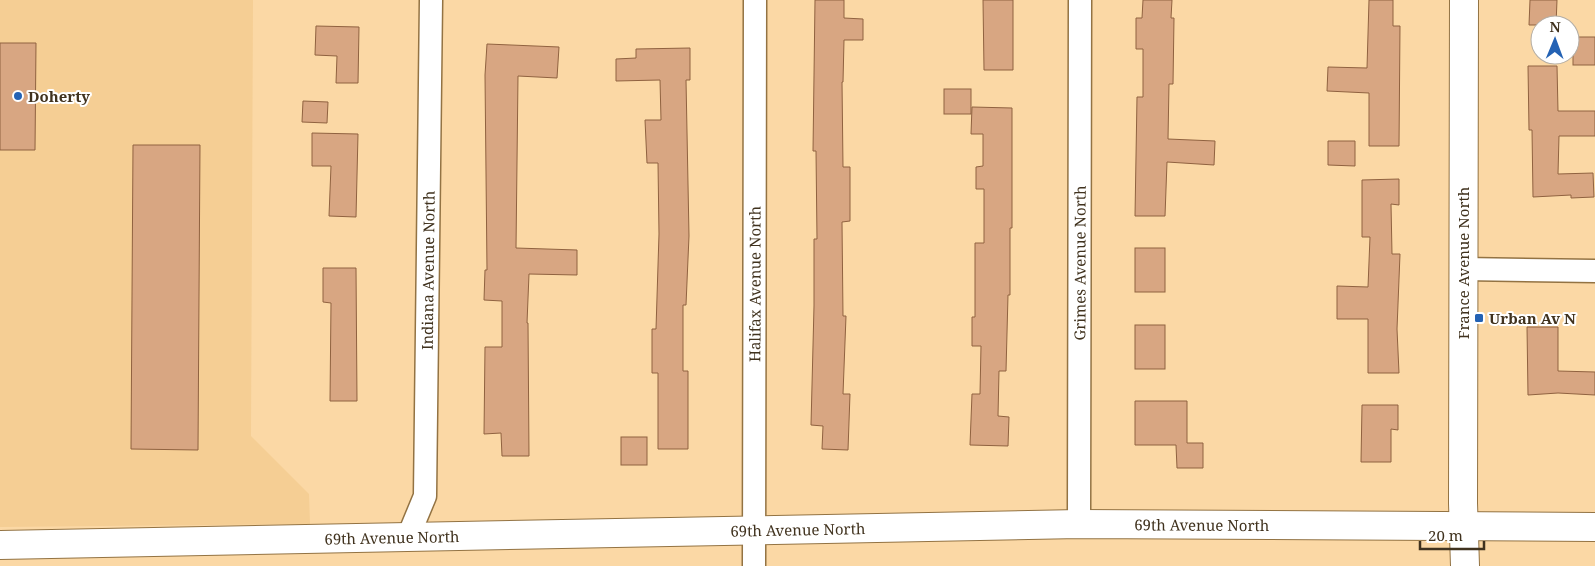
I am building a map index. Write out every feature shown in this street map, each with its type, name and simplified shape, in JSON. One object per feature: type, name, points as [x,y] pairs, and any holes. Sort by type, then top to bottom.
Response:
[{"type":"street","name":"Indiana Avenue North","points":[[408,538],[425,496],[431,0]]},
{"type":"street","name":"Halifax Avenue North","points":[[754,566],[755,0]]},
{"type":"street","name":"Grimes Avenue North","points":[[1079,524],[1080,0]]},
{"type":"street","name":"France Avenue North","points":[[1464,0],[1463,526],[1465,566]]},
{"type":"street","points":[[1463,269],[1595,271]]},
{"type":"street","name":"69th Avenue North","points":[[0,544],[408,538],[1079,524],[1595,527]]},
{"type":"shaded area","points":[[0,0],[253,0],[251,436],[309,494],[310,524],[0,527]]},
{"type":"building","points":[[815,0],[844,0],[844,18],[863,19],[863,40],[844,40],[842,82],[843,167],[850,167],[850,221],[842,222],[843,316],[846,316],[843,394],[850,394],[848,450],[822,449],[823,426],[811,425],[814,239],[817,239],[816,151],[813,151]]},
{"type":"building","points":[[983,0],[1013,0],[1013,70],[984,70]]},
{"type":"building","points":[[1143,0],[1172,0],[1171,18],[1174,18],[1173,84],[1169,84],[1168,139],[1215,141],[1214,165],[1167,162],[1165,216],[1135,216],[1137,97],[1143,97],[1143,49],[1136,49],[1136,18],[1142,18]]},
{"type":"building","points":[[1369,0],[1393,0],[1393,26],[1400,26],[1399,146],[1369,146],[1369,93],[1327,91],[1328,67],[1367,68]]},
{"type":"building","points":[[1530,0],[1557,0],[1556,15],[1530,15],[1529,25]]},
{"type":"building","points":[[316,26],[359,27],[358,83],[336,83],[337,56],[315,55]]},
{"type":"building","points":[[1580,37],[1595,37],[1595,65],[1580,65]]},
{"type":"building","name":"Doherty","points":[[0,43],[36,43],[35,150],[0,150]]},
{"type":"building","points":[[487,44],[559,47],[557,78],[518,76],[516,248],[577,250],[577,275],[529,274],[527,323],[529,456],[502,456],[501,433],[484,434],[485,347],[502,347],[502,301],[484,300],[485,270],[487,270],[485,75]]},
{"type":"building","points":[[690,48],[690,80],[686,80],[689,236],[686,305],[683,305],[683,371],[688,371],[688,449],[658,449],[658,373],[652,373],[652,329],[656,329],[659,234],[658,163],[647,163],[645,120],[661,120],[660,80],[616,81],[616,59],[636,58],[636,49]]},
{"type":"building","points":[[1528,66],[1557,66],[1558,111],[1595,111],[1595,136],[1559,136],[1558,174],[1593,173],[1594,197],[1571,198],[1571,195],[1533,197],[1532,130],[1529,130]]},
{"type":"building","points":[[944,89],[971,89],[971,114],[944,114]]},
{"type":"building","points":[[303,101],[328,102],[327,123],[302,122]]},
{"type":"building","points":[[972,107],[1012,108],[1010,295],[1008,295],[1006,371],[999,371],[998,416],[1009,417],[1008,446],[970,445],[972,394],[980,394],[981,346],[972,346],[972,317],[975,317],[975,243],[984,243],[984,189],[976,189],[976,167],[983,166],[983,134],[971,134]]},
{"type":"building","points":[[312,133],[358,134],[356,217],[329,216],[331,166],[312,166]]},
{"type":"building","points":[[1328,141],[1355,141],[1355,166],[1328,165]]},
{"type":"building","points":[[133,145],[200,145],[198,450],[131,449]]},
{"type":"building","points":[[1399,179],[1399,205],[1391,204],[1392,254],[1400,254],[1397,329],[1399,373],[1368,373],[1368,319],[1337,319],[1337,286],[1368,287],[1370,237],[1362,237],[1362,180]]},
{"type":"building","points":[[1135,248],[1165,248],[1165,292],[1135,292]]},
{"type":"building","points":[[323,268],[356,268],[357,401],[330,401],[331,303],[323,302]]},
{"type":"building","points":[[1135,325],[1165,325],[1165,369],[1135,369]]},
{"type":"building","points":[[1527,327],[1558,327],[1558,371],[1595,372],[1595,395],[1558,393],[1528,395]]},
{"type":"building","points":[[1135,401],[1187,401],[1187,443],[1203,443],[1203,468],[1177,468],[1176,445],[1135,445]]},
{"type":"building","points":[[1362,405],[1398,405],[1398,430],[1391,429],[1391,462],[1361,462]]},
{"type":"building","points":[[621,437],[647,437],[647,465],[621,465]]},
{"type":"place","name":"Doherty","points":[[18,96]]},
{"type":"place","name":"Urban Av N","points":[[1479,318]]}]
